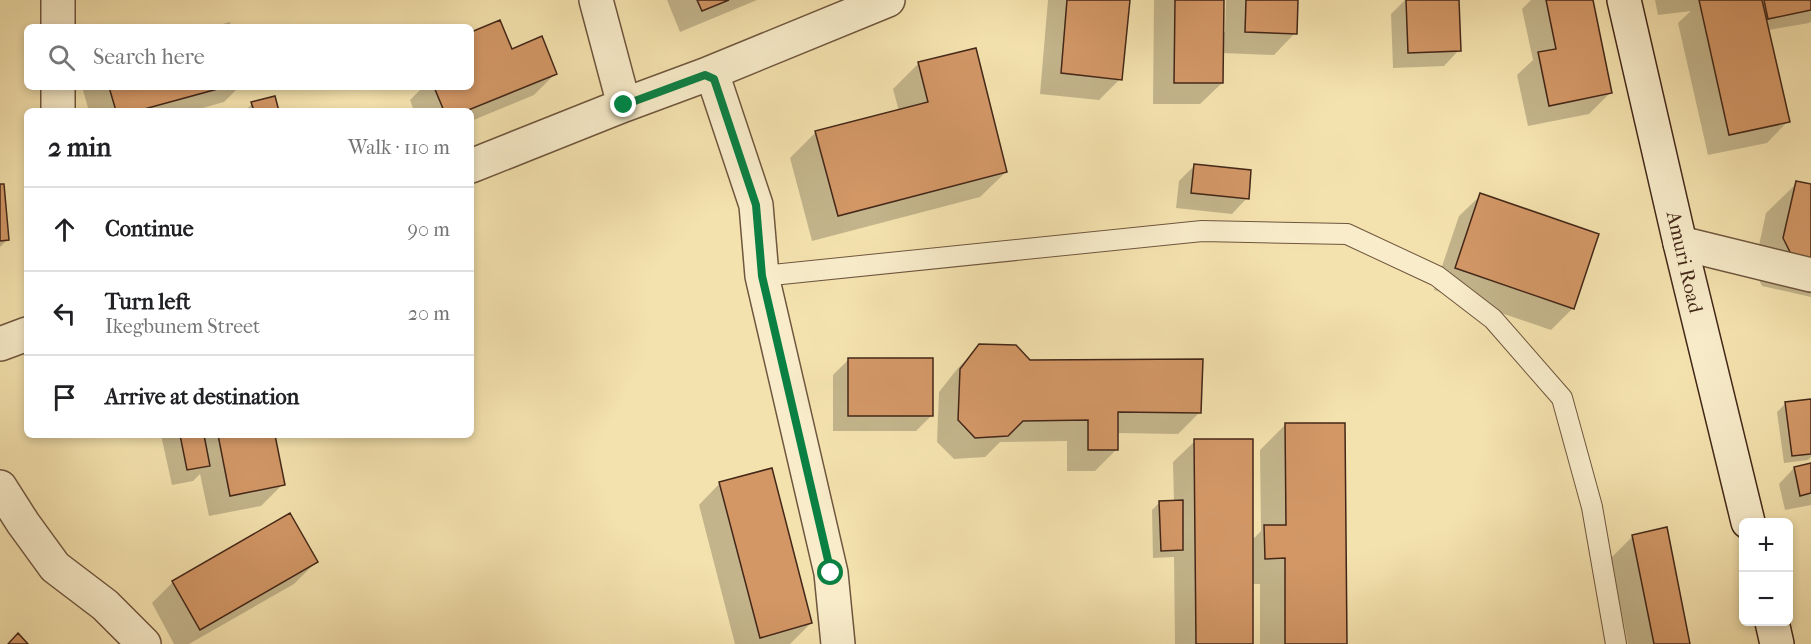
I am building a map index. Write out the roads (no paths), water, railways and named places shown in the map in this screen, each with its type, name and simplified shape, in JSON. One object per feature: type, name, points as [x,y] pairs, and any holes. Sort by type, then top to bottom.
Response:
[{"type":"street","points":[[58,0],[58,24]]},
{"type":"street","points":[[596,0],[624,105]]},
{"type":"street","points":[[474,165],[705,75],[888,0]]},
{"type":"street","name":"Amuri Road","points":[[1624,0],[1747,518]]},
{"type":"street","points":[[705,75],[714,79],[756,205],[762,276],[831,573],[838,644]]},
{"type":"street","points":[[58,90],[58,108]]},
{"type":"street","points":[[1680,243],[1811,275]]},
{"type":"street","points":[[0,344],[24,335]]},
{"type":"street","points":[[0,487],[55,567],[105,605],[144,644]]},
{"type":"street","points":[[1773,626],[1777,644]]},
{"type":"lane","points":[[762,276],[1202,231],[1347,234],[1437,276],[1493,319],[1562,398],[1592,507],[1616,644]]}]
